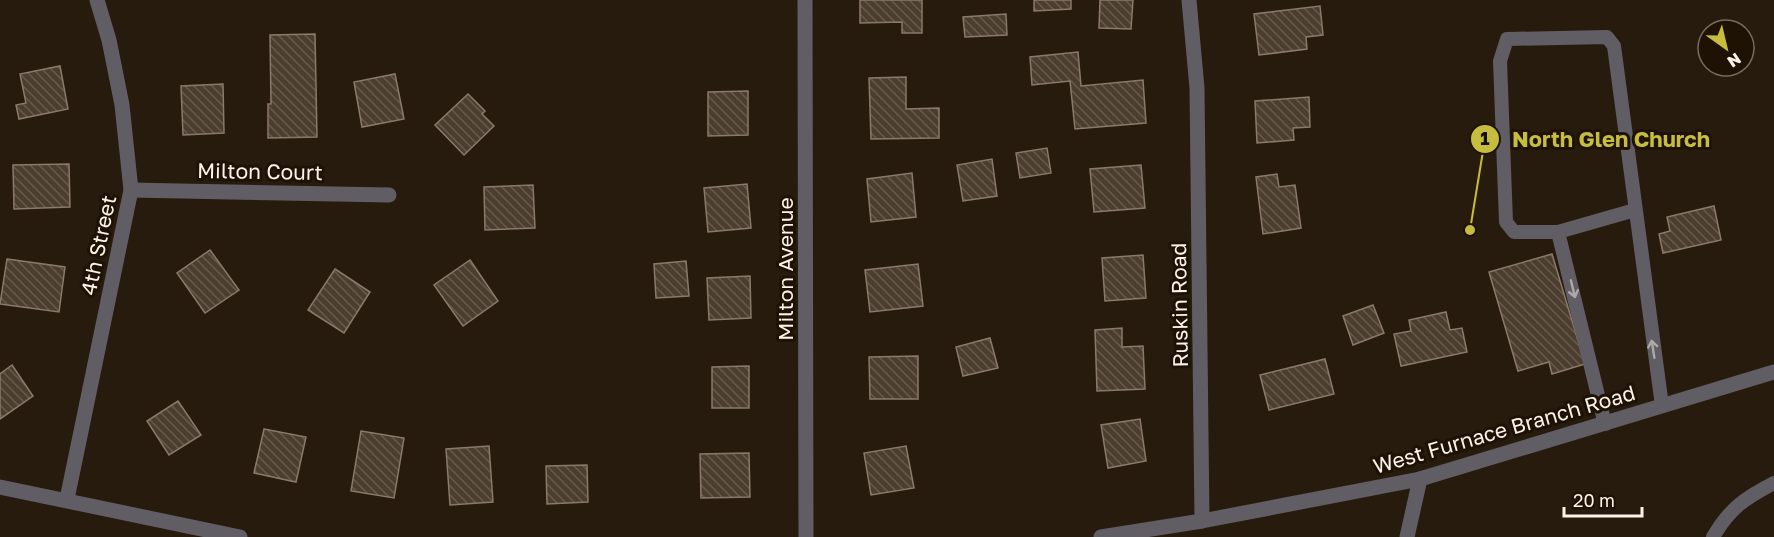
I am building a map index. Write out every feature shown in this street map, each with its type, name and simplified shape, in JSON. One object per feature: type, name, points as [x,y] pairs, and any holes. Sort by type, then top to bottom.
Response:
[{"type":"street","name":"4th Street","points":[[67,499],[131,190],[122,105],[109,40],[97,0]]},
{"type":"street","name":"Milton Avenue","points":[[805,0],[806,537]]},
{"type":"street","name":"Ruskin Road","points":[[1190,0],[1197,88],[1202,521]]},
{"type":"street","name":"Milton Court","points":[[131,190],[389,195]]},
{"type":"street","name":"West Furnace Branch Road","points":[[1101,537],[1202,521],[1420,478],[1774,372]]},
{"type":"street","points":[[1407,537],[1420,478]]},
{"type":"street","points":[[0,487],[67,499],[240,537]]},
{"type":"lane","points":[[1635,210],[1558,232],[1514,232],[1506,222],[1500,61],[1507,39],[1607,37],[1614,46],[1662,406]]},
{"type":"lane","points":[[1558,232],[1605,424]]},
{"type":"lane","points":[[1713,537],[1725,516],[1744,499],[1774,483]]},
{"type":"building","points":[[860,0],[922,0],[922,33],[902,33],[902,22],[860,23]]},
{"type":"building","points":[[1034,0],[1071,0],[1071,9],[1034,11]]},
{"type":"building","points":[[1100,0],[1133,0],[1131,29],[1099,28]]},
{"type":"building","points":[[1320,6],[1323,35],[1306,37],[1307,49],[1259,55],[1254,14]]},
{"type":"building","points":[[1006,14],[1007,35],[965,37],[963,17]]},
{"type":"building","points":[[315,34],[317,137],[268,138],[268,104],[271,104],[270,35]]},
{"type":"building","points":[[1078,52],[1081,86],[1143,80],[1146,123],[1075,129],[1070,81],[1032,85],[1030,57]]},
{"type":"building","points":[[60,66],[68,109],[19,119],[16,105],[26,103],[20,74]]},
{"type":"building","points":[[395,74],[404,119],[362,127],[354,82]]},
{"type":"building","points":[[906,77],[906,109],[939,108],[939,138],[871,139],[869,78]]},
{"type":"building","points":[[223,84],[224,133],[183,135],[181,86]]},
{"type":"building","points":[[748,91],[748,135],[708,136],[708,92]]},
{"type":"building","points":[[468,94],[485,111],[482,114],[494,126],[464,155],[435,125]]},
{"type":"building","points":[[1309,97],[1310,127],[1293,128],[1294,140],[1257,143],[1255,101]]},
{"type":"building","points":[[1047,148],[1051,173],[1020,178],[1016,153]]},
{"type":"building","points":[[992,159],[997,196],[963,201],[957,165]]},
{"type":"building","points":[[69,164],[70,207],[14,209],[13,165]]},
{"type":"building","points":[[1141,165],[1145,208],[1094,212],[1090,169]]},
{"type":"building","points":[[912,173],[916,217],[871,222],[867,179]]},
{"type":"building","points":[[1277,174],[1279,187],[1295,185],[1301,228],[1263,234],[1256,177]]},
{"type":"building","points":[[747,184],[751,228],[708,232],[704,188]]},
{"type":"building","points":[[533,185],[535,228],[485,230],[484,187]]},
{"type":"building","points":[[1714,206],[1721,240],[1663,253],[1659,234],[1670,231],[1667,217]]},
{"type":"building","points":[[210,250],[239,290],[205,313],[177,273]]},
{"type":"building","points":[[1552,254],[1585,364],[1552,374],[1549,362],[1518,371],[1489,272]]},
{"type":"building","points":[[1143,255],[1146,298],[1105,301],[1102,258]]},
{"type":"building","points":[[7,259],[65,267],[59,312],[0,304]]},
{"type":"building","points":[[470,260],[498,301],[463,326],[434,285]]},
{"type":"building","points":[[686,261],[689,296],[656,298],[654,264]]},
{"type":"building","points":[[918,264],[923,306],[870,312],[865,270]]},
{"type":"building","points":[[335,269],[370,292],[344,333],[308,310]]},
{"type":"building","points":[[750,276],[751,318],[709,320],[707,278]]},
{"type":"building","points":[[1373,305],[1384,333],[1353,345],[1343,316]]},
{"type":"building","points":[[1446,312],[1450,330],[1462,328],[1467,352],[1401,366],[1394,334],[1411,331],[1409,320]]},
{"type":"building","points":[[1122,328],[1122,347],[1143,346],[1145,389],[1097,391],[1095,330]]},
{"type":"building","points":[[990,338],[998,368],[963,376],[956,347]]},
{"type":"building","points":[[918,356],[918,399],[870,399],[869,357]]},
{"type":"building","points":[[1325,359],[1334,394],[1269,410],[1260,375]]},
{"type":"building","points":[[12,365],[33,396],[0,419],[0,374]]},
{"type":"building","points":[[749,366],[749,408],[712,408],[712,367]]},
{"type":"building","points":[[178,401],[201,435],[169,455],[147,421]]},
{"type":"building","points":[[1140,419],[1146,461],[1108,468],[1101,425]]},
{"type":"building","points":[[264,429],[306,437],[296,482],[254,473]]},
{"type":"building","points":[[361,431],[404,438],[394,498],[351,491]]},
{"type":"building","points":[[489,446],[493,502],[450,505],[446,449]]},
{"type":"building","points":[[906,446],[914,488],[871,495],[864,453]]},
{"type":"building","points":[[749,453],[750,497],[701,498],[700,454]]},
{"type":"building","points":[[587,465],[588,502],[547,504],[546,466]]},
{"type":"place","name":"North Glen Church","points":[[1470,230]]}]
